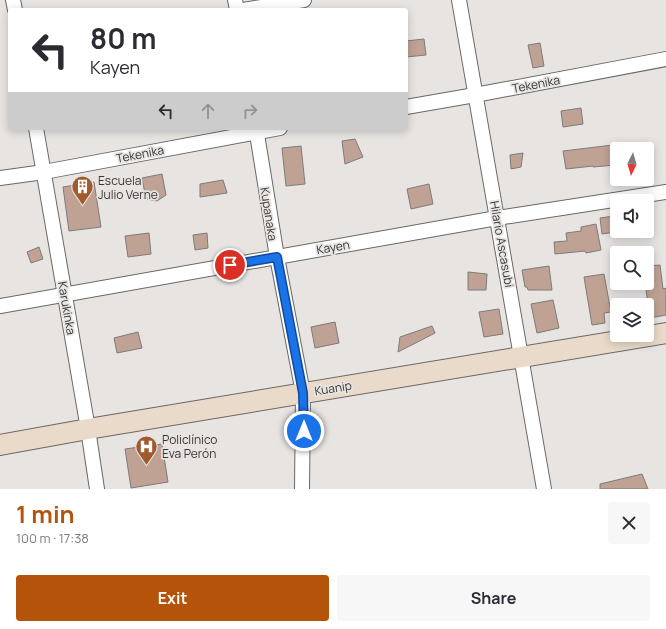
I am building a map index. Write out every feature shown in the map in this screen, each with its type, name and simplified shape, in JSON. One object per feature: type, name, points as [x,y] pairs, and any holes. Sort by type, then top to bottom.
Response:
[{"type":"main road","name":"Kuanip","points":[[0,444],[88,428],[666,333]]},
{"type":"street","points":[[255,8],[304,0]]},
{"type":"street","name":"Hilario Ascasubi","points":[[459,0],[544,489]]},
{"type":"street","name":"Tekenika","points":[[408,107],[666,59]]},
{"type":"street","name":"Karukinka","points":[[36,130],[88,428],[97,489]]},
{"type":"street","name":"Tekenika","points":[[0,178],[44,172],[256,130]]},
{"type":"street","name":"Kupanaka","points":[[256,130],[277,257],[303,393],[302,489]]},
{"type":"street","name":"Kayen","points":[[0,306],[497,218],[666,192]]},
{"type":"building","points":[[424,39],[426,55],[408,57],[408,41]]},
{"type":"building","points":[[540,43],[544,66],[533,68],[528,45]]},
{"type":"building","points":[[581,108],[583,124],[563,127],[561,111]]},
{"type":"building","points":[[355,139],[363,157],[345,164],[342,141]]},
{"type":"building","points":[[610,145],[610,165],[566,169],[563,151]]},
{"type":"building","points":[[301,146],[305,184],[286,186],[282,148]]},
{"type":"building","points":[[523,153],[521,167],[511,169],[510,155]]},
{"type":"building","points":[[162,174],[166,195],[157,201],[146,199],[142,178]]},
{"type":"building","points":[[223,180],[227,193],[200,197],[200,184]]},
{"type":"building","name":"Escuela Julio Verne","points":[[94,182],[101,227],[69,231],[63,187]]},
{"type":"building","points":[[429,184],[433,204],[411,209],[407,189]]},
{"type":"building","points":[[610,217],[610,233],[602,234],[600,218]]},
{"type":"building","points":[[596,224],[601,250],[586,253],[585,251],[555,254],[554,242],[567,241],[566,233],[581,231],[581,227]]},
{"type":"building","points":[[149,233],[151,254],[128,257],[125,236]]},
{"type":"building","points":[[207,233],[208,248],[195,250],[193,235]]},
{"type":"building","points":[[39,247],[43,259],[31,263],[27,252]]},
{"type":"building","points":[[654,265],[660,265],[663,289],[666,288],[666,315],[654,317],[654,298],[647,298],[646,290],[654,290]]},
{"type":"building","points":[[549,266],[552,290],[528,290],[527,287],[525,287],[522,270]]},
{"type":"building","points":[[468,272],[487,274],[486,290],[468,290]]},
{"type":"building","points":[[604,274],[610,307],[610,312],[604,313],[605,323],[592,325],[584,277]]},
{"type":"building","points":[[553,300],[559,328],[537,333],[531,304]]},
{"type":"building","points":[[499,309],[503,334],[484,337],[479,312]]},
{"type":"building","points":[[335,322],[339,343],[315,348],[311,327]]},
{"type":"building","points":[[432,326],[435,333],[398,352],[400,337]]},
{"type":"building","points":[[138,332],[142,348],[117,353],[114,338]]},
{"type":"building","name":"Policlínico Eva Perón","points":[[162,444],[168,482],[131,488],[125,449]]},
{"type":"building","points":[[642,474],[648,489],[600,489],[600,484]]},
{"type":"place","name":"Escuela Julio Verne","points":[[82,206]]},
{"type":"place","name":"Policlínico Eva Perón","points":[[147,466]]},
{"type":"route","points":[[230,265],[277,257],[303,393],[304,431]]}]
